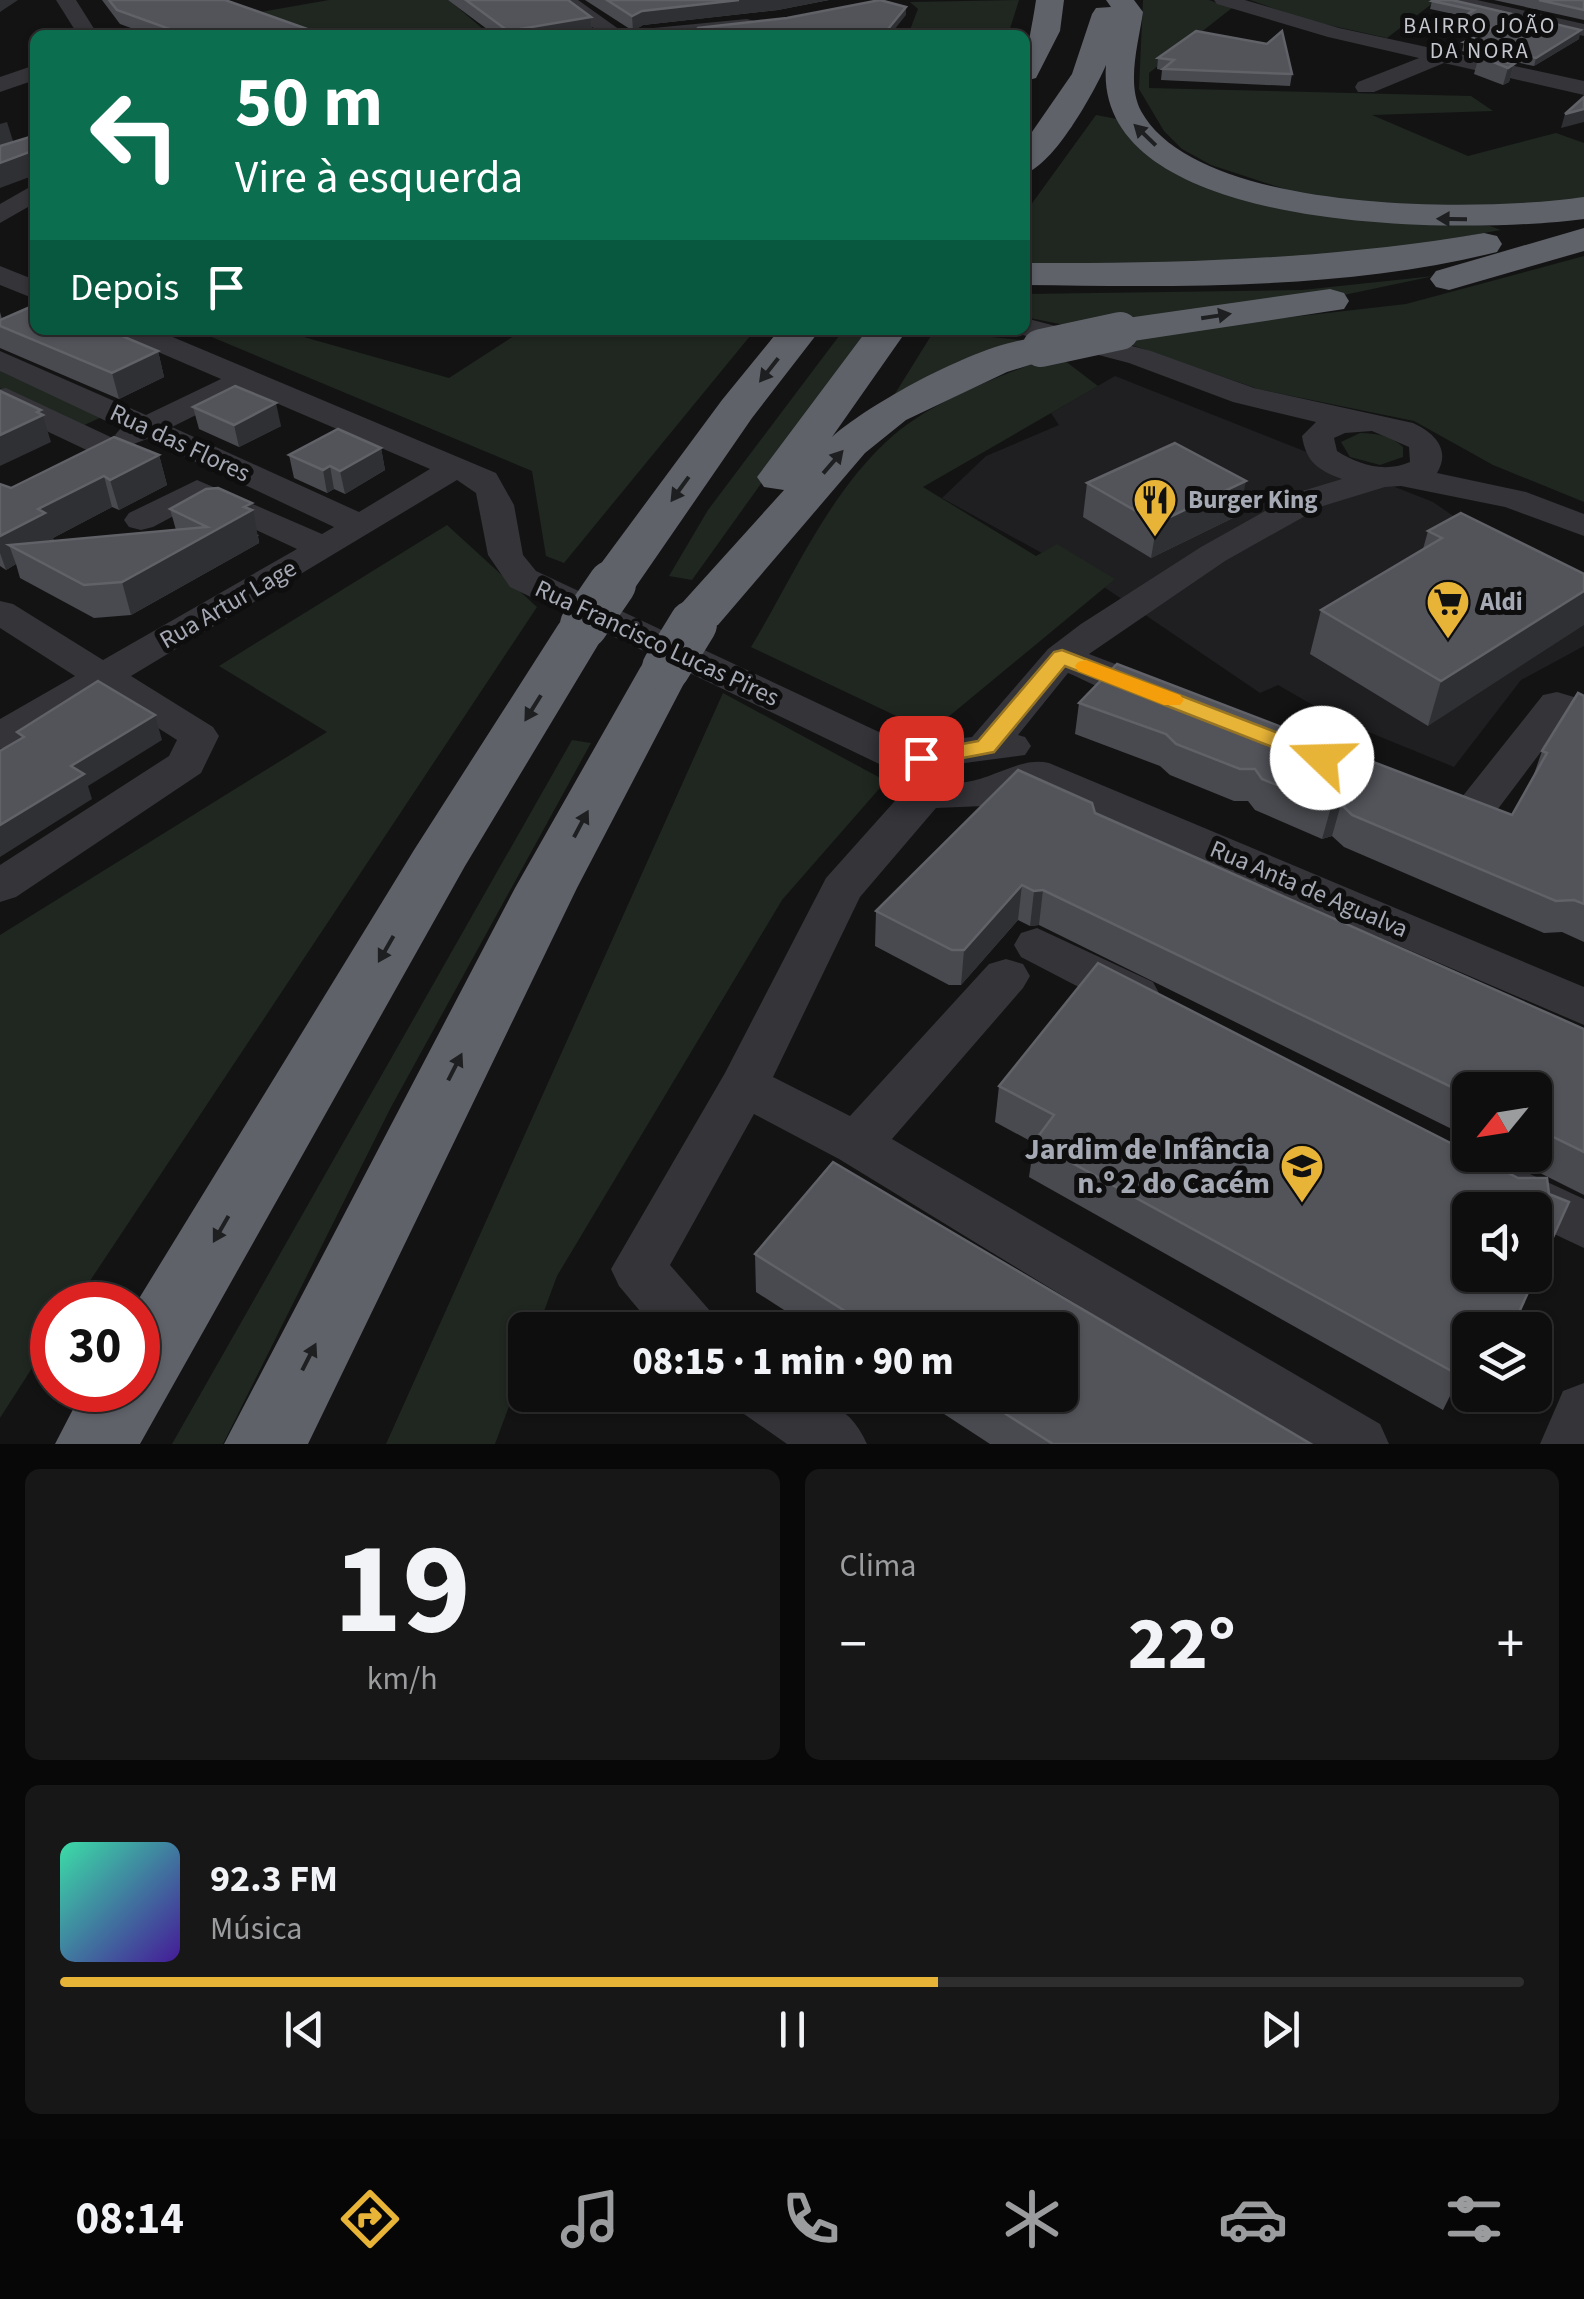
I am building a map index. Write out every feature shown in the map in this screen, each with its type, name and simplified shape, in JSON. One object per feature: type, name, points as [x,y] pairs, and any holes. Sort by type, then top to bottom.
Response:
[{"type":"highway","points":[[1023,30],[1050,0]]},
{"type":"highway","points":[[1030,62],[1046,32],[1050,0]]},
{"type":"highway","points":[[1030,156],[1086,76],[1104,28],[1108,0]]},
{"type":"highway","points":[[1120,0],[1128,12],[1121,74],[1121,99],[1126,114],[1161,151],[1206,174],[1296,202],[1388,216],[1482,219],[1584,208]]},
{"type":"highway","points":[[1030,274],[1212,274],[1341,265],[1445,252],[1584,220]]},
{"type":"highway","points":[[1030,284],[1204,285],[1337,278],[1455,262],[1584,237]]},
{"type":"highway","points":[[686,636],[849,444],[877,422],[1033,337],[1120,330],[1418,285],[1488,270],[1584,237]]},
{"type":"highway","points":[[112,1414],[435,865],[598,604],[737,410],[796,335]]},
{"type":"highway","points":[[265,1444],[546,888],[686,636],[771,490],[883,335]]},
{"type":"street","points":[[66,0],[85,30]]},
{"type":"street","points":[[565,0],[610,30]]},
{"type":"street","points":[[1224,0],[1270,16],[1441,57],[1580,84]]},
{"type":"street","points":[[1459,2],[1584,30]]},
{"type":"street","points":[[692,30],[760,23]]},
{"type":"street","points":[[1366,88],[1441,57]]},
{"type":"street","points":[[0,85],[30,74]]},
{"type":"street","points":[[0,215],[30,195]]},
{"type":"street","points":[[0,274],[30,305]]},
{"type":"street","name":"Rua Francisco Lucas Pires","points":[[144,335],[484,480],[499,502],[502,555],[523,579],[920,778]]},
{"type":"street","points":[[1033,337],[1124,352],[1244,395],[1354,422],[1390,426],[1420,440],[1428,449],[1514,500]]},
{"type":"street","name":"Rua das Flores","points":[[0,360],[360,526]]},
{"type":"street","points":[[70,465],[249,377]]},
{"type":"street","points":[[1244,395],[1349,471],[1514,500],[1584,526]]},
{"type":"street","points":[[0,400],[6,398],[106,448]]},
{"type":"street","points":[[1311,500],[1318,436],[1325,429],[1354,422]]},
{"type":"street","points":[[676,1312],[639,1269],[744,1085],[842,889],[934,754],[986,747],[1062,657],[1213,554],[1311,500],[1425,467],[1430,458],[1428,449]]},
{"type":"street","name":"Rua Artur Lage","points":[[0,736],[454,468]]},
{"type":"street","points":[[141,520],[198,490],[324,548]]},
{"type":"street","points":[[0,612],[198,736],[186,764],[0,886]]},
{"type":"street","points":[[1062,657],[1192,707]]},
{"type":"street","points":[[1396,787],[1470,816],[1557,704],[1584,714]]},
{"type":"street","name":"Rua Anta de Agualva","points":[[986,747],[1006,744],[1016,748],[1028,755],[1034,774],[1584,1006]]},
{"type":"street","points":[[920,778],[1014,788],[1028,782],[1034,774]]},
{"type":"street","points":[[857,1144],[1022,960],[1177,1016]]},
{"type":"street","points":[[744,1085],[857,1144],[1359,1444]]},
{"type":"street","points":[[1482,1172],[1584,1225]]},
{"type":"street","points":[[1570,1444],[1584,1411]]},
{"type":"street","points":[[791,1412],[837,1444]]},
{"type":"shaded area","points":[[329,0],[449,0],[484,30],[287,30],[255,13]]},
{"type":"shaded area","points":[[1019,0],[1010,30],[910,30],[918,9],[910,2]]},
{"type":"shaded area","points":[[1143,0],[1209,0],[1232,8],[1149,73],[1149,88],[1471,96],[1493,111],[1372,115],[1468,156],[1556,133],[1584,143],[1584,200],[1498,213],[1312,198],[1211,165],[1182,149],[1164,131],[1139,89]]},
{"type":"shaded area","points":[[1250,0],[1437,0],[1387,38],[1306,20]]},
{"type":"shaded area","points":[[1096,115],[1117,119],[1140,144],[1355,218],[1490,226],[1501,230],[1332,260],[1030,266],[1030,206]]},
{"type":"shaded area","points":[[1584,256],[1584,502],[1493,465],[1414,421],[1258,389],[1123,342],[1159,332],[1406,304]]},
{"type":"shaded area","points":[[1434,276],[1339,296],[1079,328],[1030,318],[1030,294],[1302,290]]},
{"type":"shaded area","points":[[207,335],[297,335],[449,378],[515,335],[751,335],[564,563],[546,556],[532,471]]},
{"type":"shaded area","points":[[840,335],[868,335],[692,580],[669,576],[708,510]]},
{"type":"shaded area","points":[[932,335],[1021,340],[983,355],[888,405]]},
{"type":"shaded area","points":[[1056,354],[1098,386],[923,487],[1036,556],[1057,544],[1115,579],[930,732],[751,647],[828,513],[886,442],[945,402]]},
{"type":"shaded area","points":[[0,365],[104,416],[80,427],[0,388]]},
{"type":"shaded area","points":[[1115,376],[1433,502],[1584,606],[1584,646],[1521,680],[1454,767],[1339,720],[1278,685],[1260,693],[1107,589],[942,498],[986,456],[1059,425],[1051,413]]},
{"type":"shaded area","points":[[1360,433],[1393,440],[1403,447],[1403,457],[1380,465],[1350,457],[1341,442]]},
{"type":"shaded area","points":[[447,525],[537,607],[89,1282],[30,1282],[30,1371],[0,1418],[0,935],[327,732],[219,666]]},
{"type":"shaded area","points":[[723,693],[886,781],[782,900],[557,1276],[544,1312],[508,1312],[508,1409],[495,1444],[386,1444]]},
{"type":"shaded area","points":[[572,740],[591,743],[390,1109],[223,1444],[172,1444]]},
{"type":"building","points":[[109,0],[225,0],[310,30],[172,30],[117,10]]},
{"type":"building","points":[[466,0],[568,0],[591,17],[514,30],[507,30]]},
{"type":"building","points":[[607,0],[739,0],[642,11],[632,16]]},
{"type":"building","points":[[880,0],[906,7],[887,30],[696,30]]},
{"type":"building","points":[[1434,0],[1452,0],[1581,30],[1536,58],[1464,42],[1494,29],[1456,21],[1474,10]]},
{"type":"building","points":[[1539,0],[1584,0],[1584,10]]},
{"type":"building","points":[[1196,31],[1267,44],[1282,31],[1292,74],[1163,69],[1174,60],[1158,58]]},
{"type":"building","points":[[1479,56],[1514,64],[1508,68]]},
{"type":"building","points":[[1584,97],[1584,109],[1565,114]]},
{"type":"building","points":[[30,137],[30,152],[0,163],[0,146]]},
{"type":"building","points":[[28,308],[30,335],[120,335],[158,351],[112,373],[0,326],[0,320]]},
{"type":"building","points":[[235,386],[276,403],[234,425],[193,407]]},
{"type":"building","points":[[0,391],[41,410],[37,412],[43,415],[0,435]]},
{"type":"building","points":[[338,429],[381,448],[340,471],[330,466],[323,470],[289,455]]},
{"type":"building","points":[[114,437],[159,455],[110,480],[104,476],[38,509],[45,513],[0,536],[0,484],[11,488]]},
{"type":"building","points":[[1175,443],[1246,481],[1157,523],[1087,483]]},
{"type":"building","points":[[218,488],[252,503],[244,507],[252,510],[122,582],[84,585],[9,545],[207,527],[170,509],[206,489]]},
{"type":"building","points":[[1461,513],[1584,574],[1584,591],[1441,681],[1321,610],[1442,538],[1428,531]]},
{"type":"building","points":[[1117,664],[1512,815],[1547,753],[1542,751],[1578,693],[1584,696],[1584,904],[1556,901],[1352,815],[1341,804],[1331,807],[1262,779],[1255,769],[1240,769],[1176,744],[1166,734],[1079,703]]},
{"type":"building","points":[[98,681],[155,715],[71,766],[84,774],[0,825],[0,751],[24,737],[17,732]]},
{"type":"building","points":[[1018,770],[1092,803],[1095,813],[1584,1029],[1584,1152],[1552,1136],[1552,1072],[1452,1072],[1452,1087],[1043,890],[1034,891],[1022,885],[964,950],[952,950],[876,911]]},
{"type":"building","name":"Jardim de Infância n.º 2 do Cacém","points":[[1098,963],[1452,1144],[1452,1172],[1507,1172],[1518,1178],[1547,1178],[1549,1192],[1452,1192],[1452,1292],[1528,1292],[1519,1312],[1452,1312],[1452,1371],[1034,1142],[1054,1115],[999,1086]]},
{"type":"building","points":[[833,1162],[1311,1444],[1053,1444],[1003,1412],[1078,1412],[1078,1312],[847,1312],[755,1254]]},
{"type":"building","name":"Jardim de Infância n.º 2 do Cacém","points":[[1552,1195],[1569,1202],[1552,1240]]},
{"type":"slow traffic","points":[[1086,666],[1172,700]]},
{"type":"place","name":"Burger King","points":[[1155,538]]},
{"type":"place","name":"Aldi","points":[[1448,640]]},
{"type":"place","name":"Jardim de Infância n.º 2 do Cacém","points":[[1302,1204]]},
{"type":"district","name":"BAIRRO JOÃO DA NORA","points":[[1480,38]]},
{"type":"route","points":[[921,758],[986,747],[1062,657],[1322,758]]}]
